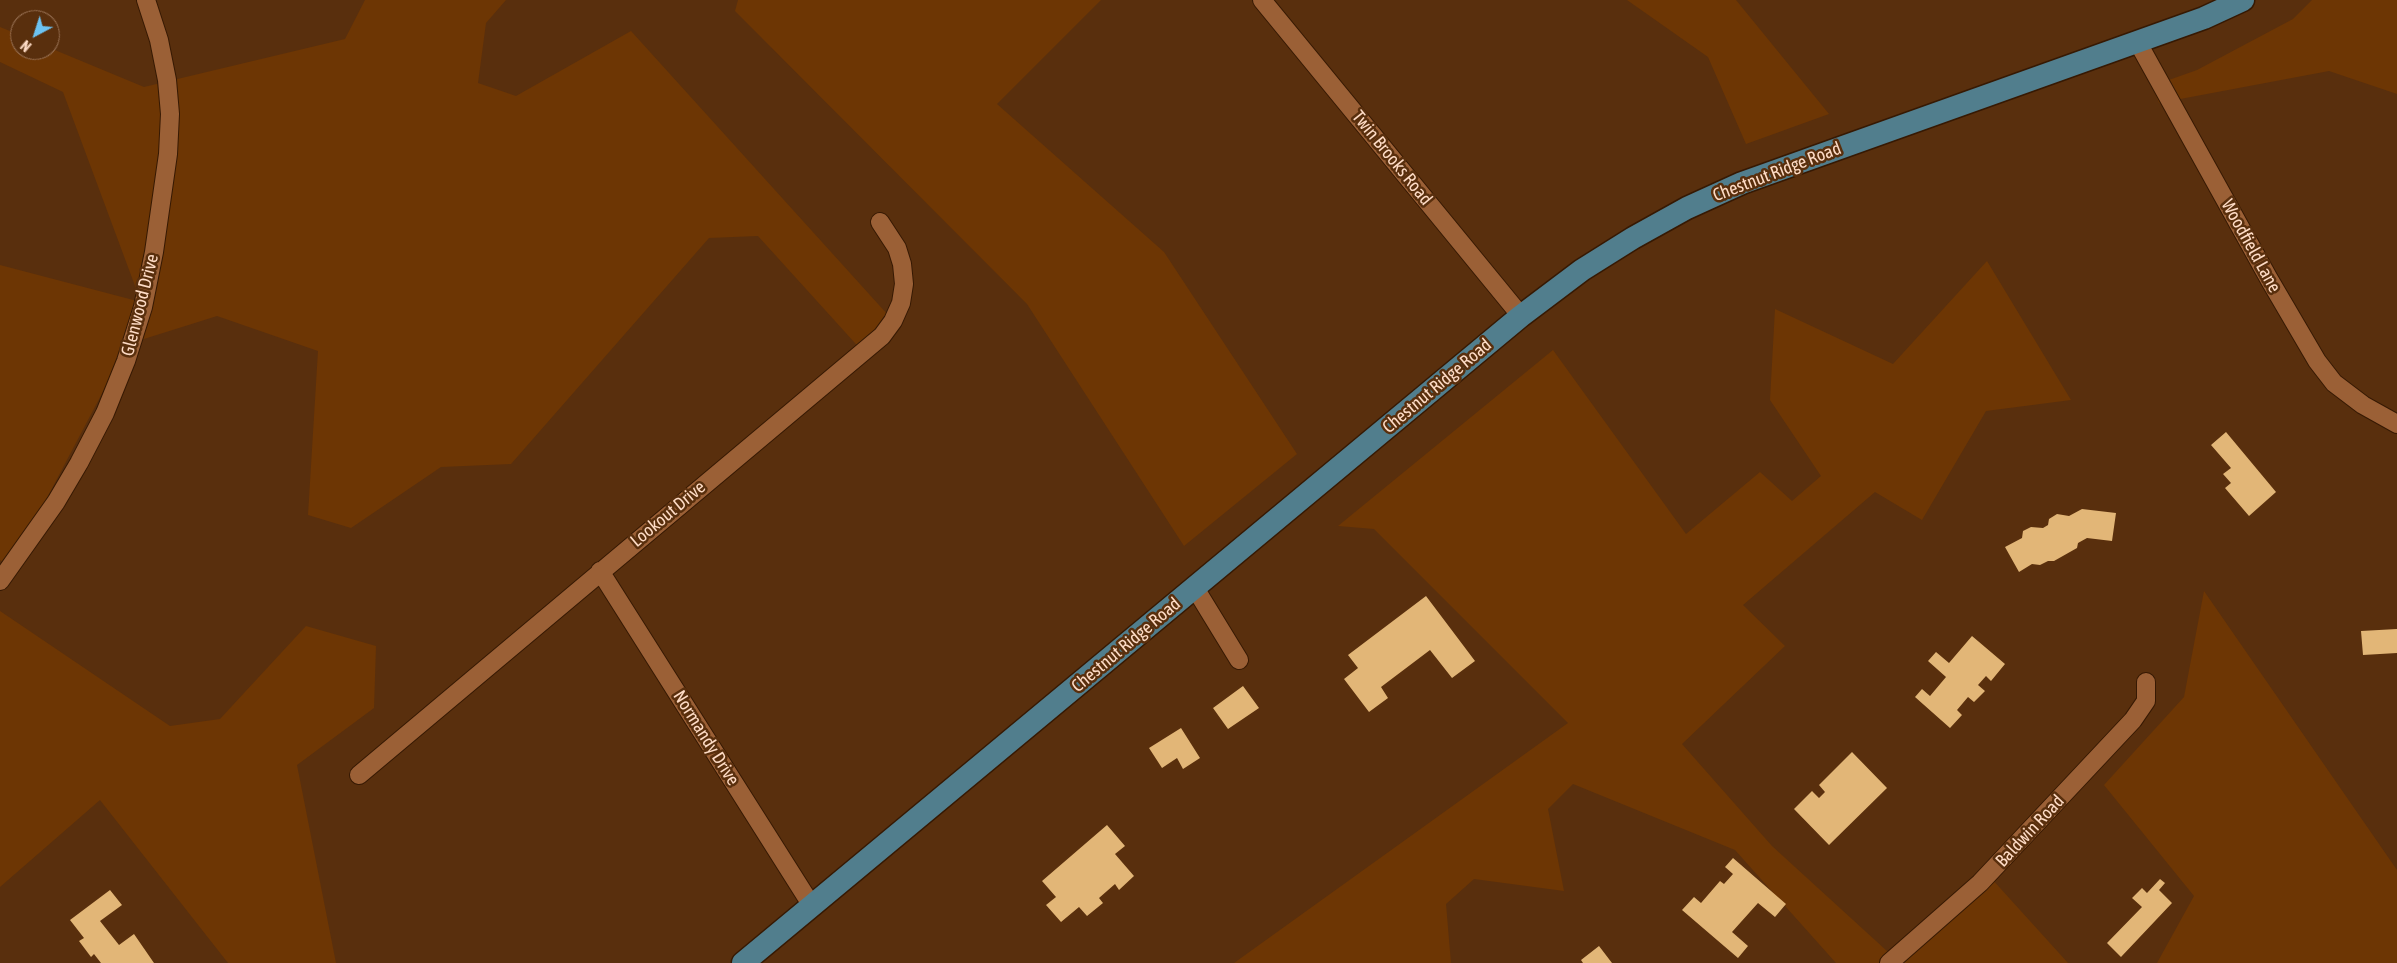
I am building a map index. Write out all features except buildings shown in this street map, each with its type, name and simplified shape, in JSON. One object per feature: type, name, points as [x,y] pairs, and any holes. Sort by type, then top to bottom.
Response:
[{"type":"main road","name":"Chestnut Ridge Road","points":[[743,963],[1521,316],[1582,270],[1686,208],[1742,183],[2204,18],[2243,0]]},
{"type":"street","name":"Glenwood Drive","points":[[0,581],[56,502],[84,455],[105,413],[126,361],[143,307],[154,252],[168,154],[170,114],[167,80],[159,40],[146,0]]},
{"type":"street","name":"Twin Brooks Road","points":[[1262,0],[1521,316]]},
{"type":"street","name":"Woodfield Lane","points":[[2137,41],[2269,279],[2317,360],[2334,383],[2363,405],[2397,424]]},
{"type":"street","name":"Lookout Drive","points":[[359,775],[882,336],[893,321],[900,303],[904,284],[902,264],[897,248],[880,222]]},
{"type":"street","name":"Normandy Drive","points":[[600,571],[812,906]]},
{"type":"street","points":[[1195,588],[1239,660]]},
{"type":"street","name":"Baldwin Road","points":[[1889,963],[1980,883],[2133,720],[2146,700],[2146,682]]},
{"type":"shaded area","points":[[365,0],[506,0],[486,23],[478,83],[516,96],[631,31],[888,315],[864,353],[758,236],[709,238],[511,464],[441,467],[351,528],[308,515],[318,351],[217,316],[128,344],[10,568],[0,560],[0,265],[141,302],[63,92],[0,62],[0,27],[10,31],[10,60],[60,60],[60,52],[144,87],[345,39]]},
{"type":"shaded area","points":[[738,0],[1101,0],[997,104],[1164,252],[1297,454],[1184,546],[1027,304],[735,11]]},
{"type":"shaded area","points":[[1627,0],[1736,0],[1829,114],[1746,144],[1708,57]]},
{"type":"shaded area","points":[[2312,0],[2397,0],[2397,94],[2329,71],[2159,103],[2152,86],[2197,70],[2293,19]]},
{"type":"shaded area","points":[[1987,261],[2071,400],[1986,411],[1922,520],[1875,492],[1743,605],[1785,646],[1682,744],[1772,846],[1899,962],[1991,878],[2068,963],[1836,963],[1735,850],[1573,784],[1548,809],[1564,891],[1474,879],[1446,904],[1451,963],[1234,963],[1568,723],[1374,529],[1338,526],[1553,350],[1686,534],[1760,472],[1792,501],[1821,476],[1770,400],[1775,309],[1893,364]]},
{"type":"shaded area","points":[[2204,591],[2397,870],[2397,963],[2157,963],[2194,896],[2104,785],[2184,697]]},
{"type":"shaded area","points":[[0,611],[170,726],[220,719],[306,626],[376,646],[374,708],[297,765],[336,963],[228,963],[100,800],[0,887]]}]
